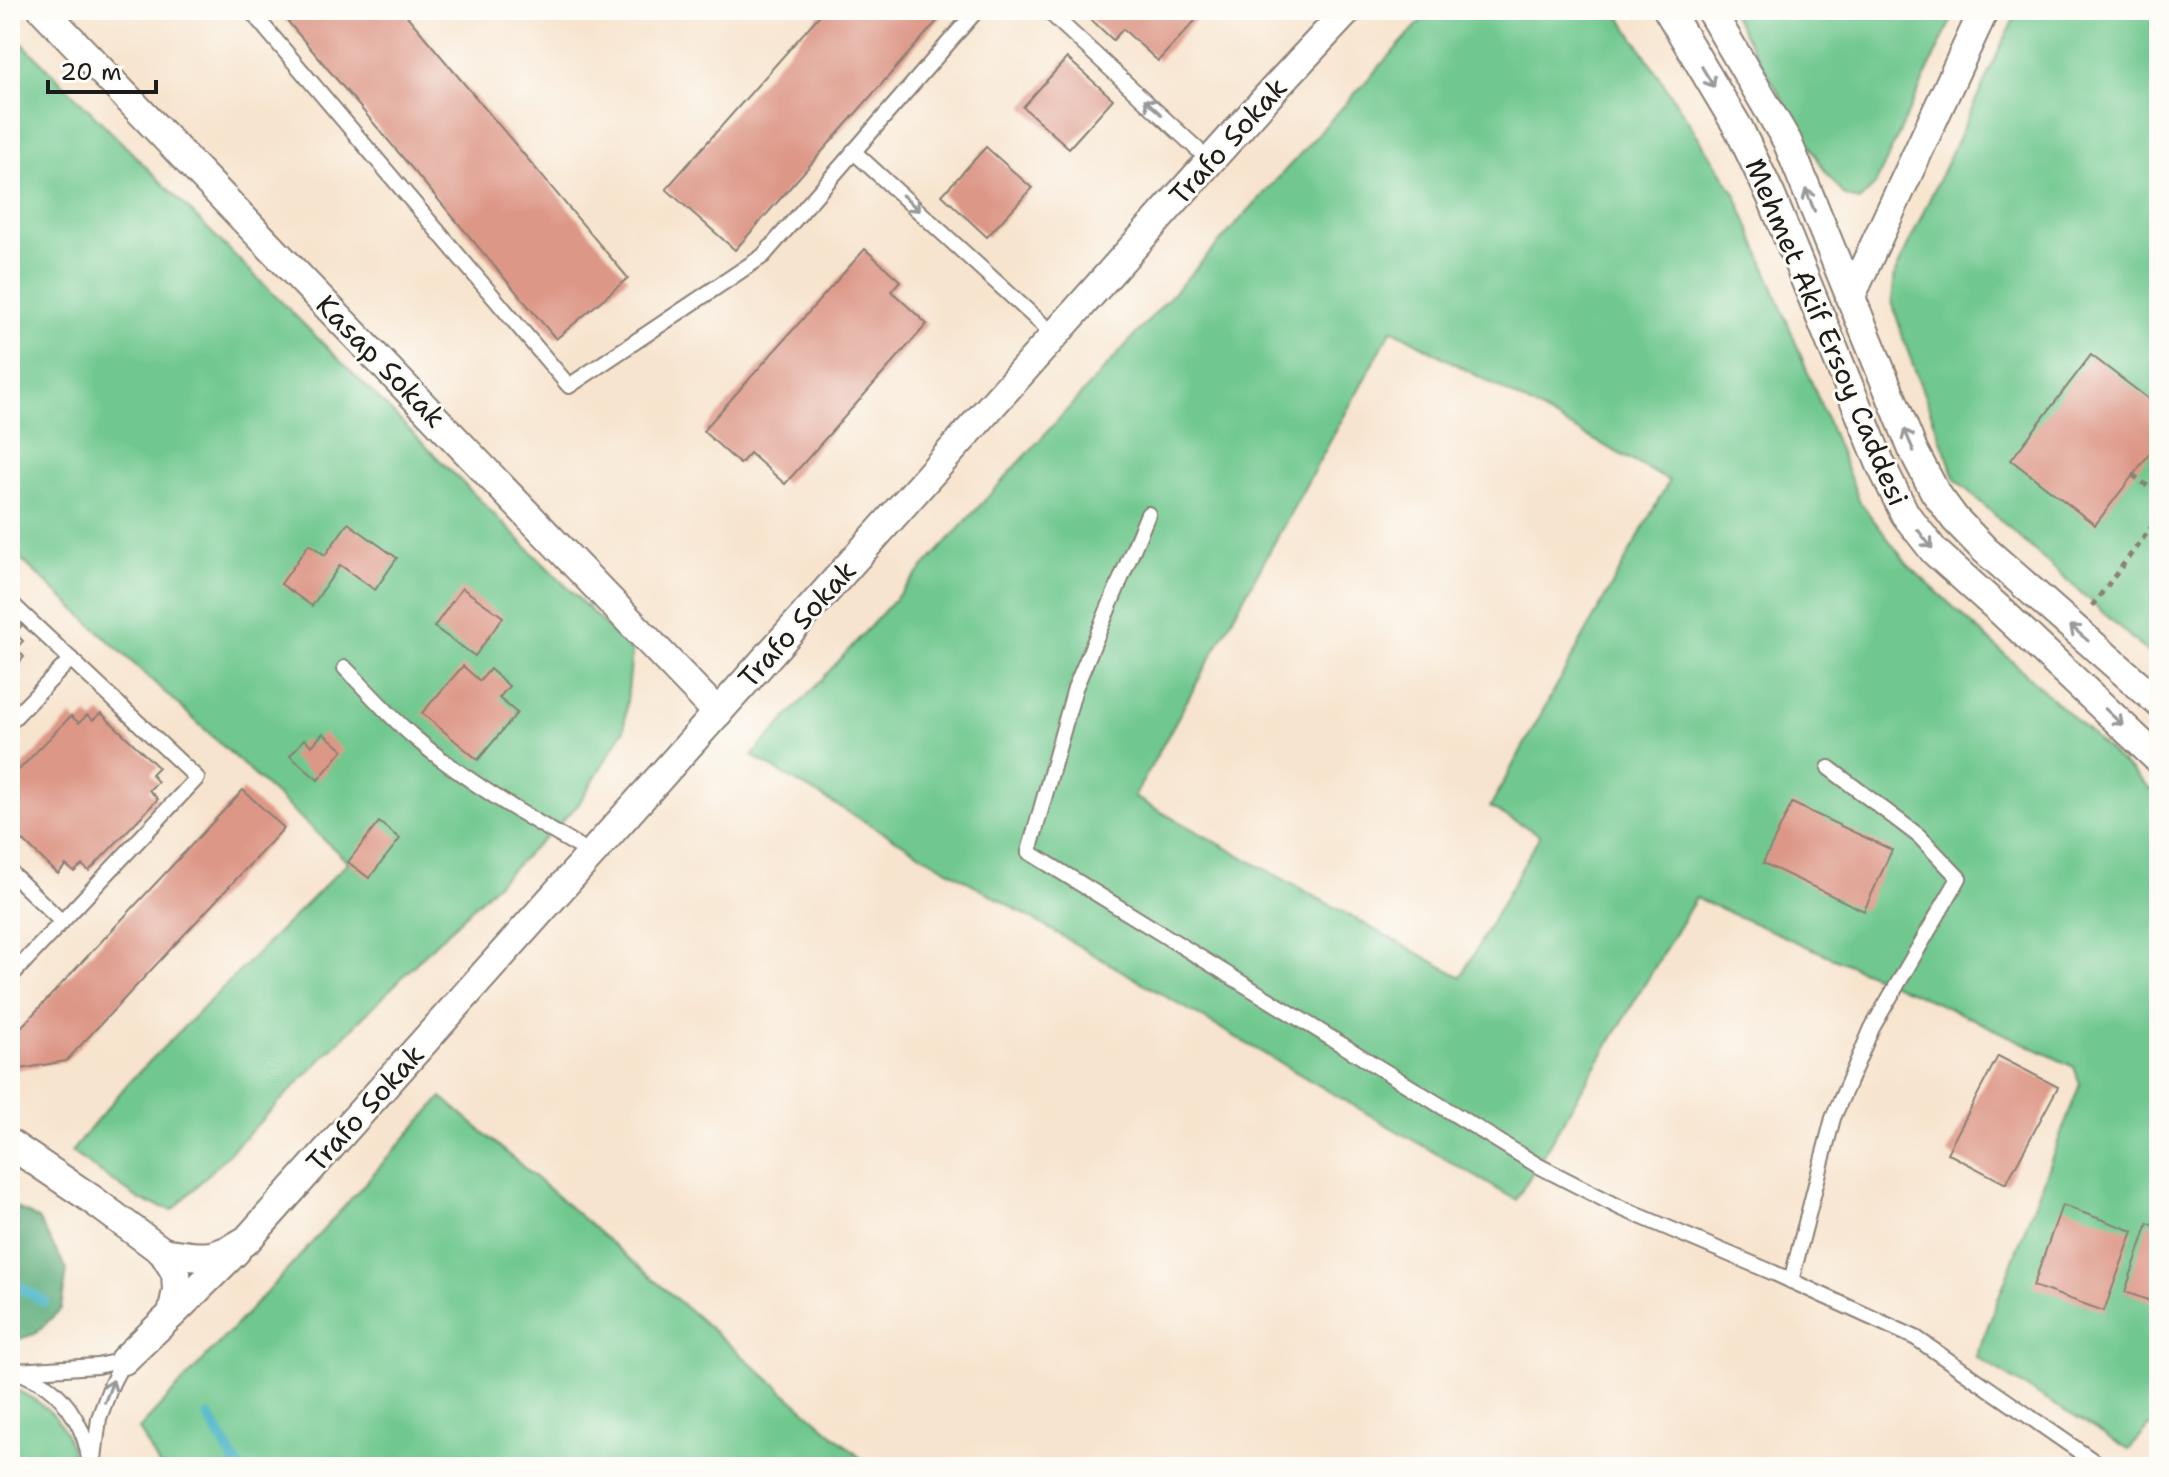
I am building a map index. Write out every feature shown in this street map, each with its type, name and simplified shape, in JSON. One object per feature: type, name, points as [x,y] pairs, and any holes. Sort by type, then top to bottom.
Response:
[{"type":"street","name":"Kasap Sokak","points":[[43,10],[718,713]]},
{"type":"street","name":"Trafo Sokak","points":[[124,1360],[247,1240],[1348,10]]},
{"type":"street","name":"Mehmet Akif Ersoy Caddesi","points":[[1668,10],[1739,129],[1771,196],[1881,465],[1905,514],[1934,551],[2159,760]]},
{"type":"street","name":"Mehmet Akif Ersoy Caddesi","points":[[1710,10],[1787,141],[1913,450],[1935,492],[1955,519],[1985,550],[2159,703]]},
{"type":"street","points":[[1850,298],[1984,10]]},
{"type":"street","name":"Trafo Sokak","points":[[10,1144],[163,1252],[203,1258],[226,1253],[247,1240]]},
{"type":"street","points":[[163,1252],[176,1273],[177,1290],[172,1314]]},
{"type":"lane","points":[[250,10],[569,386],[763,256],[977,10]]},
{"type":"lane","points":[[1047,10],[1210,161]]},
{"type":"lane","points":[[853,151],[1054,335]]},
{"type":"lane","points":[[1148,514],[1075,688],[1029,852],[1537,1165],[1621,1208],[1916,1338],[2102,1467]]},
{"type":"lane","points":[[10,602],[197,778],[10,977]]},
{"type":"lane","points":[[10,722],[71,659]]},
{"type":"lane","points":[[345,668],[414,738],[463,775],[510,807],[592,854]]},
{"type":"lane","points":[[1791,1281],[1833,1118],[1872,1028],[1959,878],[1919,836],[1829,768]]},
{"type":"lane","points":[[10,872],[62,922]]},
{"type":"lane","points":[[13,1370],[97,1366],[124,1360]]},
{"type":"lane","points":[[91,1467],[99,1418],[124,1360]]},
{"type":"lane","points":[[13,1370],[48,1387],[73,1413],[88,1446],[91,1467]]},
{"type":"path","points":[[2133,475],[2159,495]]},
{"type":"path","points":[[2075,629],[2159,517]]},
{"type":"green space","points":[[1431,10],[1616,10],[1736,195],[1860,502],[1908,565],[2159,797],[2159,1416],[2129,1450],[1976,1357],[2080,1084],[2074,1067],[1971,1018],[1696,898],[1516,1200],[752,756]],"holes":[[[1392,329],[1669,481],[1490,807],[1540,835],[1461,977],[1134,797]]]},
{"type":"green space","points":[[1730,10],[1956,10],[1875,185],[1859,201],[1845,196],[1826,173]]},
{"type":"green space","points":[[2018,10],[2159,10],[2159,663],[1956,480],[1892,301],[1895,273]]},
{"type":"green space","points":[[10,31],[632,652],[624,730],[578,805],[435,944],[173,1210],[142,1201],[71,1152],[129,1082],[348,862],[10,549]]},
{"type":"green space","points":[[442,1097],[871,1467],[160,1467],[139,1429]]},
{"type":"green space","points":[[10,1204],[38,1219],[67,1270],[61,1309],[35,1334],[10,1342]]},
{"type":"green space","points":[[10,1387],[36,1401],[55,1417],[68,1438],[75,1467],[10,1467]]},
{"type":"building","points":[[278,10],[402,10],[628,278],[556,339]]},
{"type":"building","points":[[824,10],[947,10],[735,250],[666,189]]},
{"type":"building","points":[[1081,10],[1205,10],[1158,61],[1123,29],[1113,40]]},
{"type":"building","points":[[1067,58],[1113,99],[1069,148],[1023,107]]},
{"type":"building","points":[[986,147],[1032,188],[987,237],[942,195]]},
{"type":"building","points":[[865,249],[900,281],[891,291],[927,324],[785,484],[750,453],[740,464],[703,431]]},
{"type":"building","points":[[2091,355],[2159,407],[2159,441],[2095,525],[2011,460]]},
{"type":"building","points":[[348,523],[397,558],[375,590],[340,565],[312,606],[281,584],[309,544],[325,555]]},
{"type":"building","points":[[462,588],[503,617],[475,656],[434,627]]},
{"type":"building","points":[[10,614],[22,625],[15,633],[23,641],[16,648],[24,657],[10,672]]},
{"type":"building","points":[[463,666],[480,681],[490,669],[509,686],[499,698],[517,713],[478,760],[422,713]]},
{"type":"building","points":[[101,713],[158,767],[151,774],[158,782],[149,790],[158,799],[89,871],[82,865],[74,872],[66,865],[58,874],[10,828],[10,779],[71,716],[79,723],[87,715],[93,720]]},
{"type":"building","points":[[323,733],[343,750],[318,780],[290,756],[304,739],[312,746]]},
{"type":"building","points":[[243,790],[284,828],[66,1061],[15,1070],[10,1065],[10,1039]]},
{"type":"building","points":[[1792,803],[1892,850],[1864,911],[1763,863]]},
{"type":"building","points":[[379,822],[400,839],[369,878],[348,862]]},
{"type":"building","points":[[1998,1056],[2058,1087],[2006,1184],[1947,1153]]},
{"type":"building","points":[[2062,1205],[2133,1231],[2104,1311],[2033,1286]]},
{"type":"building","points":[[2148,1223],[2159,1227],[2159,1304],[2125,1292]]},
{"type":"waterway","points":[[10,1282],[44,1301]]},
{"type":"waterway","points":[[209,1417],[238,1467]]}]
